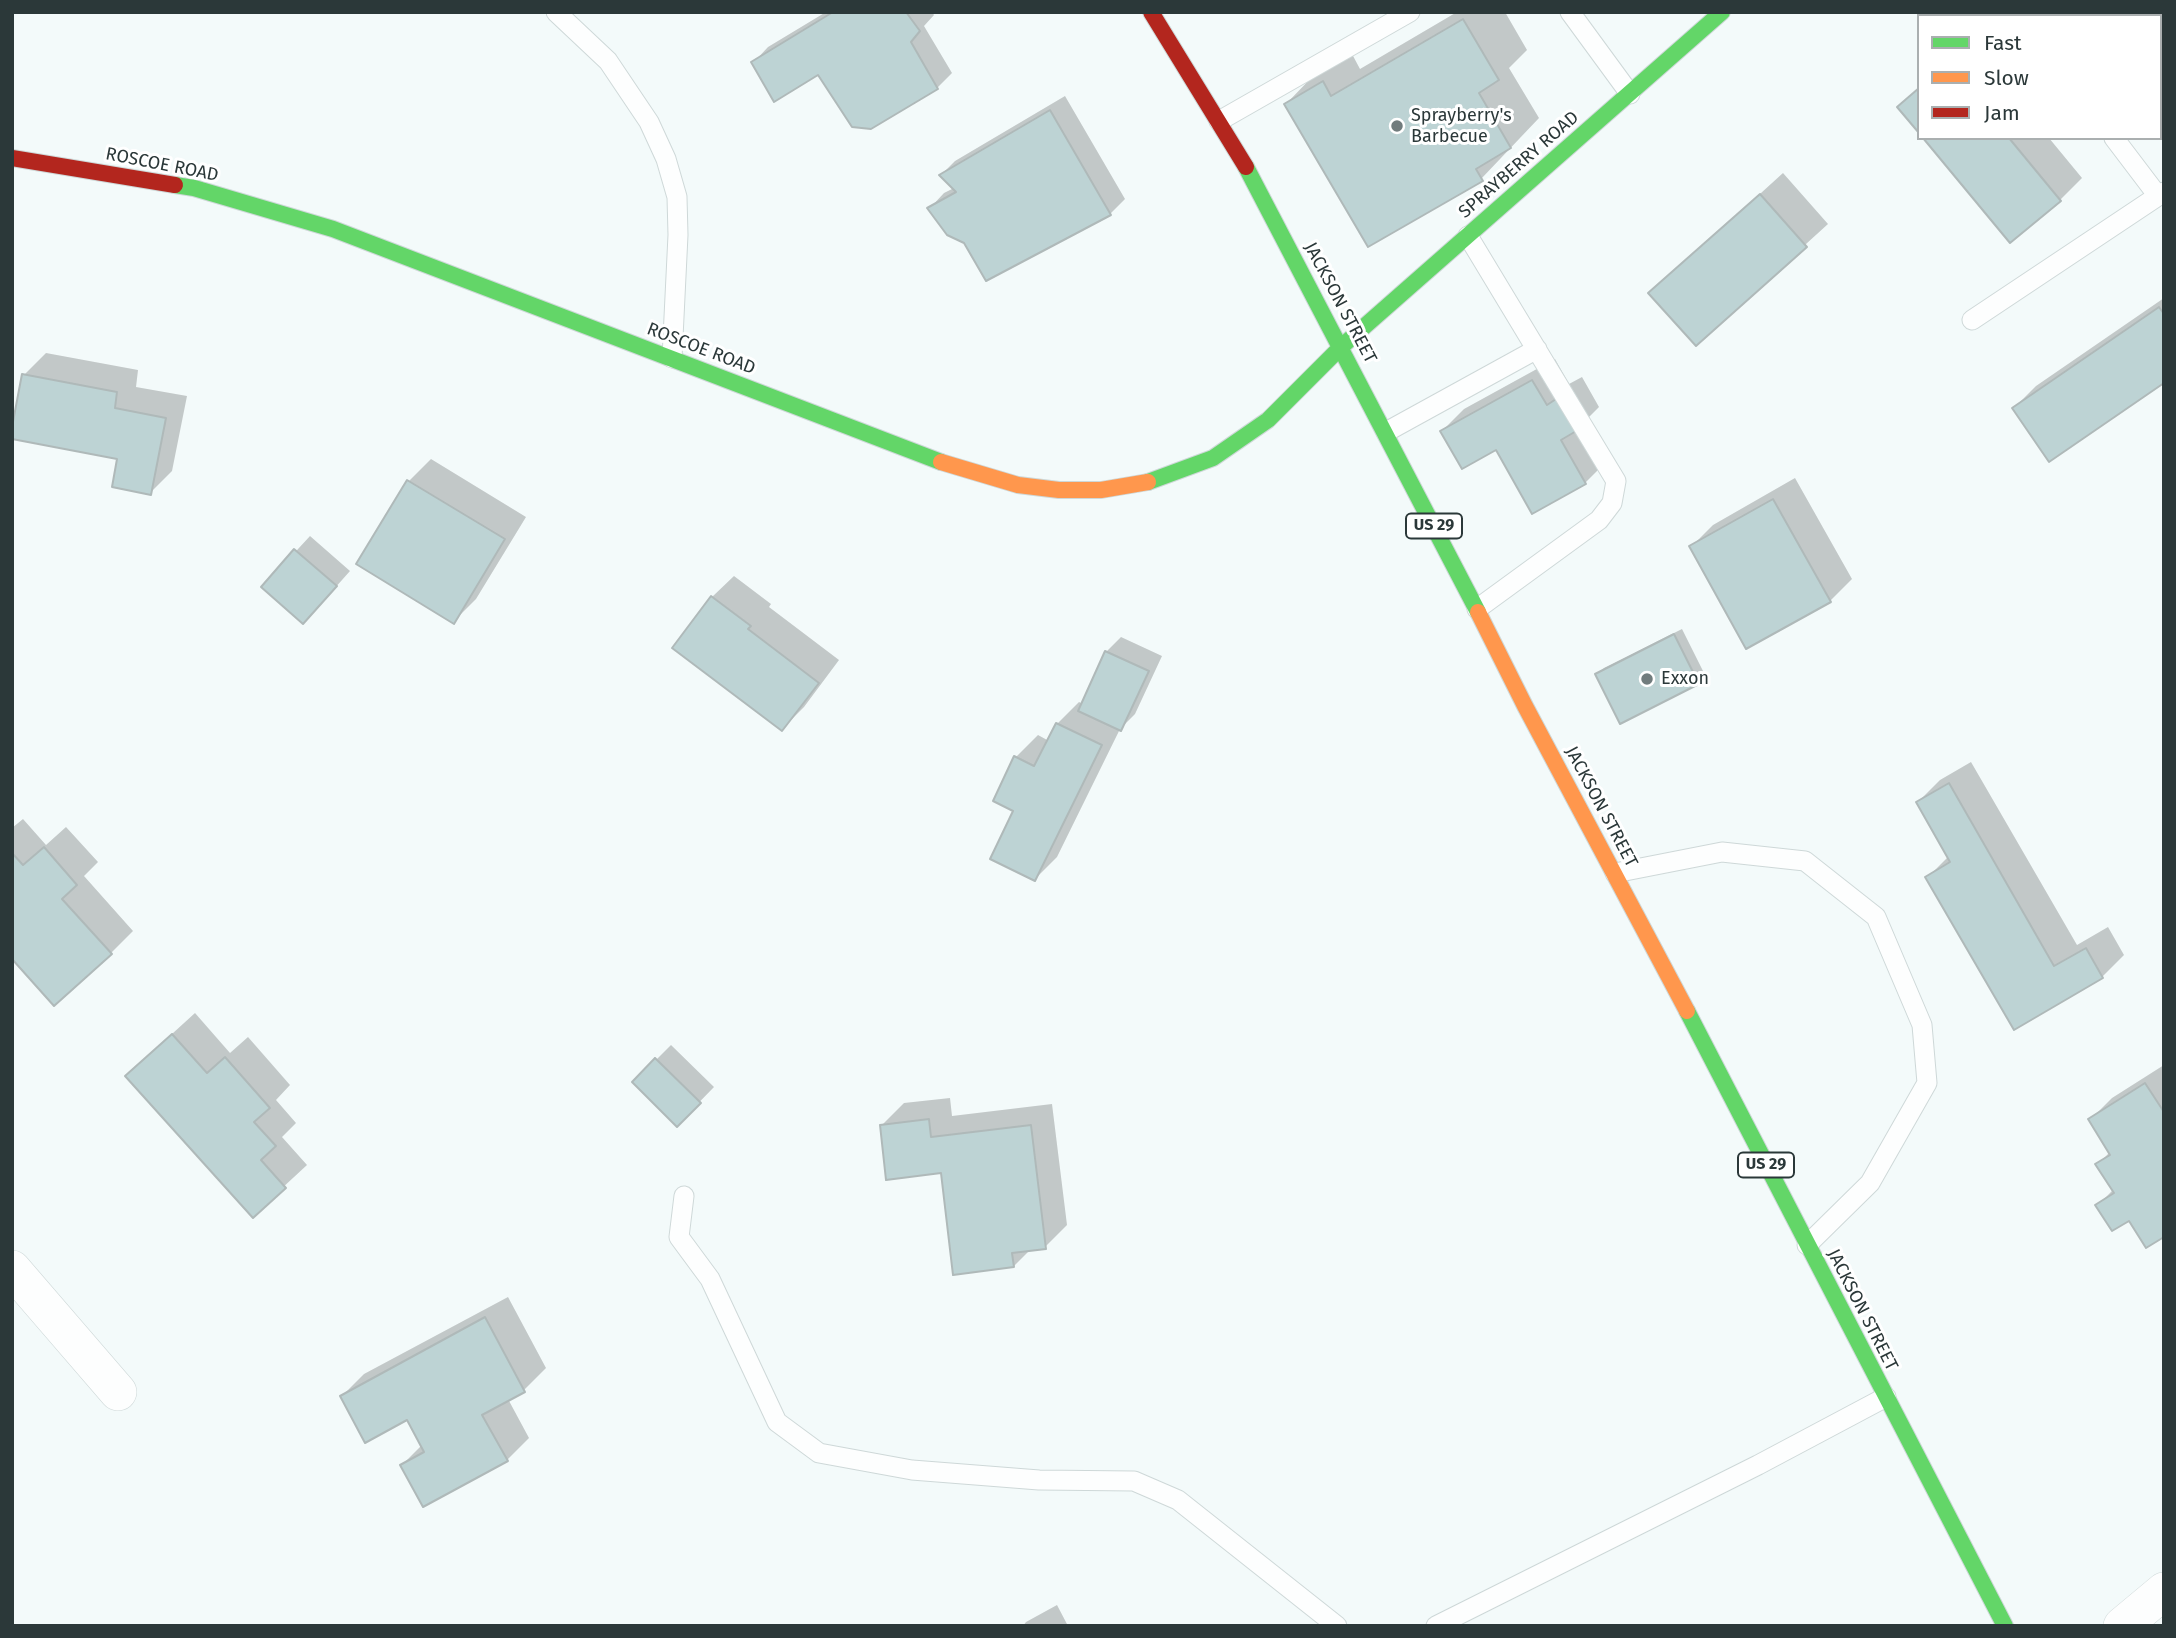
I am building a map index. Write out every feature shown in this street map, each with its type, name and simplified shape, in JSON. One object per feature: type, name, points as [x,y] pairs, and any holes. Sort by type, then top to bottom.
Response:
[{"type":"main road","name":"SPRAYBERRY ROAD","points":[[1341,347],[1722,12]]},
{"type":"main road","name":"JACKSON STREET","points":[[1154,18],[1251,175],[2005,1626]]},
{"type":"main road","name":"ROSCOE ROAD","points":[[12,158],[194,188],[333,229],[978,474],[1018,485],[1059,490],[1101,490],[1142,484],[1213,458],[1268,420],[1341,347]]},
{"type":"street","points":[[12,1269],[118,1392]]},
{"type":"street","points":[[2122,1626],[2164,1591]]},
{"type":"lane","points":[[556,12],[600,52],[621,78],[649,122],[666,159],[677,197],[678,235],[672,358]]},
{"type":"lane","points":[[1154,18],[1180,12]]},
{"type":"lane","points":[[1219,121],[1410,12]]},
{"type":"lane","points":[[1570,12],[1630,94]]},
{"type":"lane","points":[[1972,320],[2161,194],[2116,140]]},
{"type":"lane","points":[[1468,236],[1616,481],[1612,503],[1599,520],[1477,608]]},
{"type":"lane","points":[[1386,432],[1537,349]]},
{"type":"lane","points":[[1615,873],[1722,852],[1805,861],[1876,917],[1922,1025],[1927,1083],[1870,1182],[1807,1245]]},
{"type":"lane","points":[[684,1196],[679,1237],[710,1279],[777,1422],[819,1453],[912,1470],[1038,1480],[1134,1481],[1178,1500],[1337,1626]]},
{"type":"lane","points":[[1436,1626],[1758,1465],[1886,1397]]},
{"type":"building","points":[[833,12],[906,12],[920,31],[911,42],[938,89],[871,129],[852,127],[818,75],[774,102],[751,62]]},
{"type":"building","points":[[2150,12],[2164,12],[2164,29],[2162,14]]},
{"type":"building","name":"Sprayberry's Barbecue","points":[[1463,19],[1499,80],[1479,93],[1511,148],[1476,169],[1483,181],[1368,247],[1284,104],[1323,81],[1331,96]]},
{"type":"building","points":[[1917,90],[1917,131],[1897,107]]},
{"type":"building","points":[[1050,110],[1111,215],[986,281],[964,243],[947,235],[927,208],[956,192],[939,175]]},
{"type":"building","points":[[1925,140],[2011,140],[2061,201],[2010,243]]},
{"type":"building","points":[[1760,194],[1807,247],[1696,346],[1648,293]]},
{"type":"building","points":[[2159,307],[2164,314],[2164,383],[2049,462],[2012,408]]},
{"type":"building","points":[[22,374],[117,392],[115,408],[166,418],[151,495],[112,487],[117,459],[12,439]]},
{"type":"building","points":[[1532,380],[1547,405],[1559,397],[1578,430],[1561,440],[1586,484],[1532,514],[1496,450],[1462,469],[1440,431]]},
{"type":"building","points":[[407,480],[505,539],[454,624],[356,564]]},
{"type":"building","points":[[1773,499],[1831,602],[1746,649],[1689,546]]},
{"type":"building","points":[[294,549],[337,586],[303,624],[261,587]]},
{"type":"building","points":[[711,596],[751,626],[748,629],[819,683],[782,731],[672,648]]},
{"type":"building","name":"Exxon","points":[[1674,634],[1699,684],[1620,724],[1595,674]]},
{"type":"building","points":[[1105,651],[1149,671],[1121,731],[1078,711]]},
{"type":"building","points":[[1056,723],[1102,745],[1035,881],[990,859],[1013,811],[993,801],[1014,756],[1034,766]]},
{"type":"building","points":[[1949,783],[2054,966],[2086,948],[2103,978],[2014,1030],[1925,877],[1950,862],[1916,802]]},
{"type":"building","points":[[44,847],[77,885],[62,899],[112,954],[54,1006],[12,959],[12,853],[23,865]]},
{"type":"building","points":[[172,1034],[207,1073],[225,1057],[270,1108],[254,1122],[276,1146],[261,1160],[286,1188],[253,1218],[125,1076]]},
{"type":"building","points":[[655,1058],[701,1103],[677,1127],[632,1082]]},
{"type":"building","points":[[2145,1083],[2164,1112],[2164,1237],[2146,1248],[2129,1221],[2112,1231],[2095,1205],[2114,1193],[2095,1164],[2110,1155],[2088,1119]]},
{"type":"building","points":[[929,1119],[931,1137],[1031,1125],[1046,1249],[1012,1253],[1014,1267],[953,1275],[941,1173],[886,1180],[880,1125]]},
{"type":"building","points":[[485,1317],[525,1392],[482,1415],[508,1461],[423,1507],[400,1465],[424,1452],[407,1420],[365,1443],[340,1396]]},
{"type":"traffic: fast","points":[[1148,482],[1213,458],[1268,420],[1341,347],[1722,12]]},
{"type":"traffic: fast","points":[[1246,167],[1478,612]]},
{"type":"traffic: fast","points":[[175,185],[194,188],[333,229],[941,462]]},
{"type":"traffic: fast","points":[[1687,1011],[2005,1626]]},
{"type":"traffic: slow","points":[[941,462],[1018,485],[1059,490],[1101,490],[1148,482]]},
{"type":"traffic: slow","points":[[1478,612],[1687,1011]]},
{"type":"traffic: jam","points":[[1151,12],[1246,167]]},
{"type":"traffic: jam","points":[[12,158],[175,185]]},
{"type":"place","name":"Sprayberry's Barbecue","points":[[1397,126]]},
{"type":"place","name":"Exxon","points":[[1647,679]]}]
